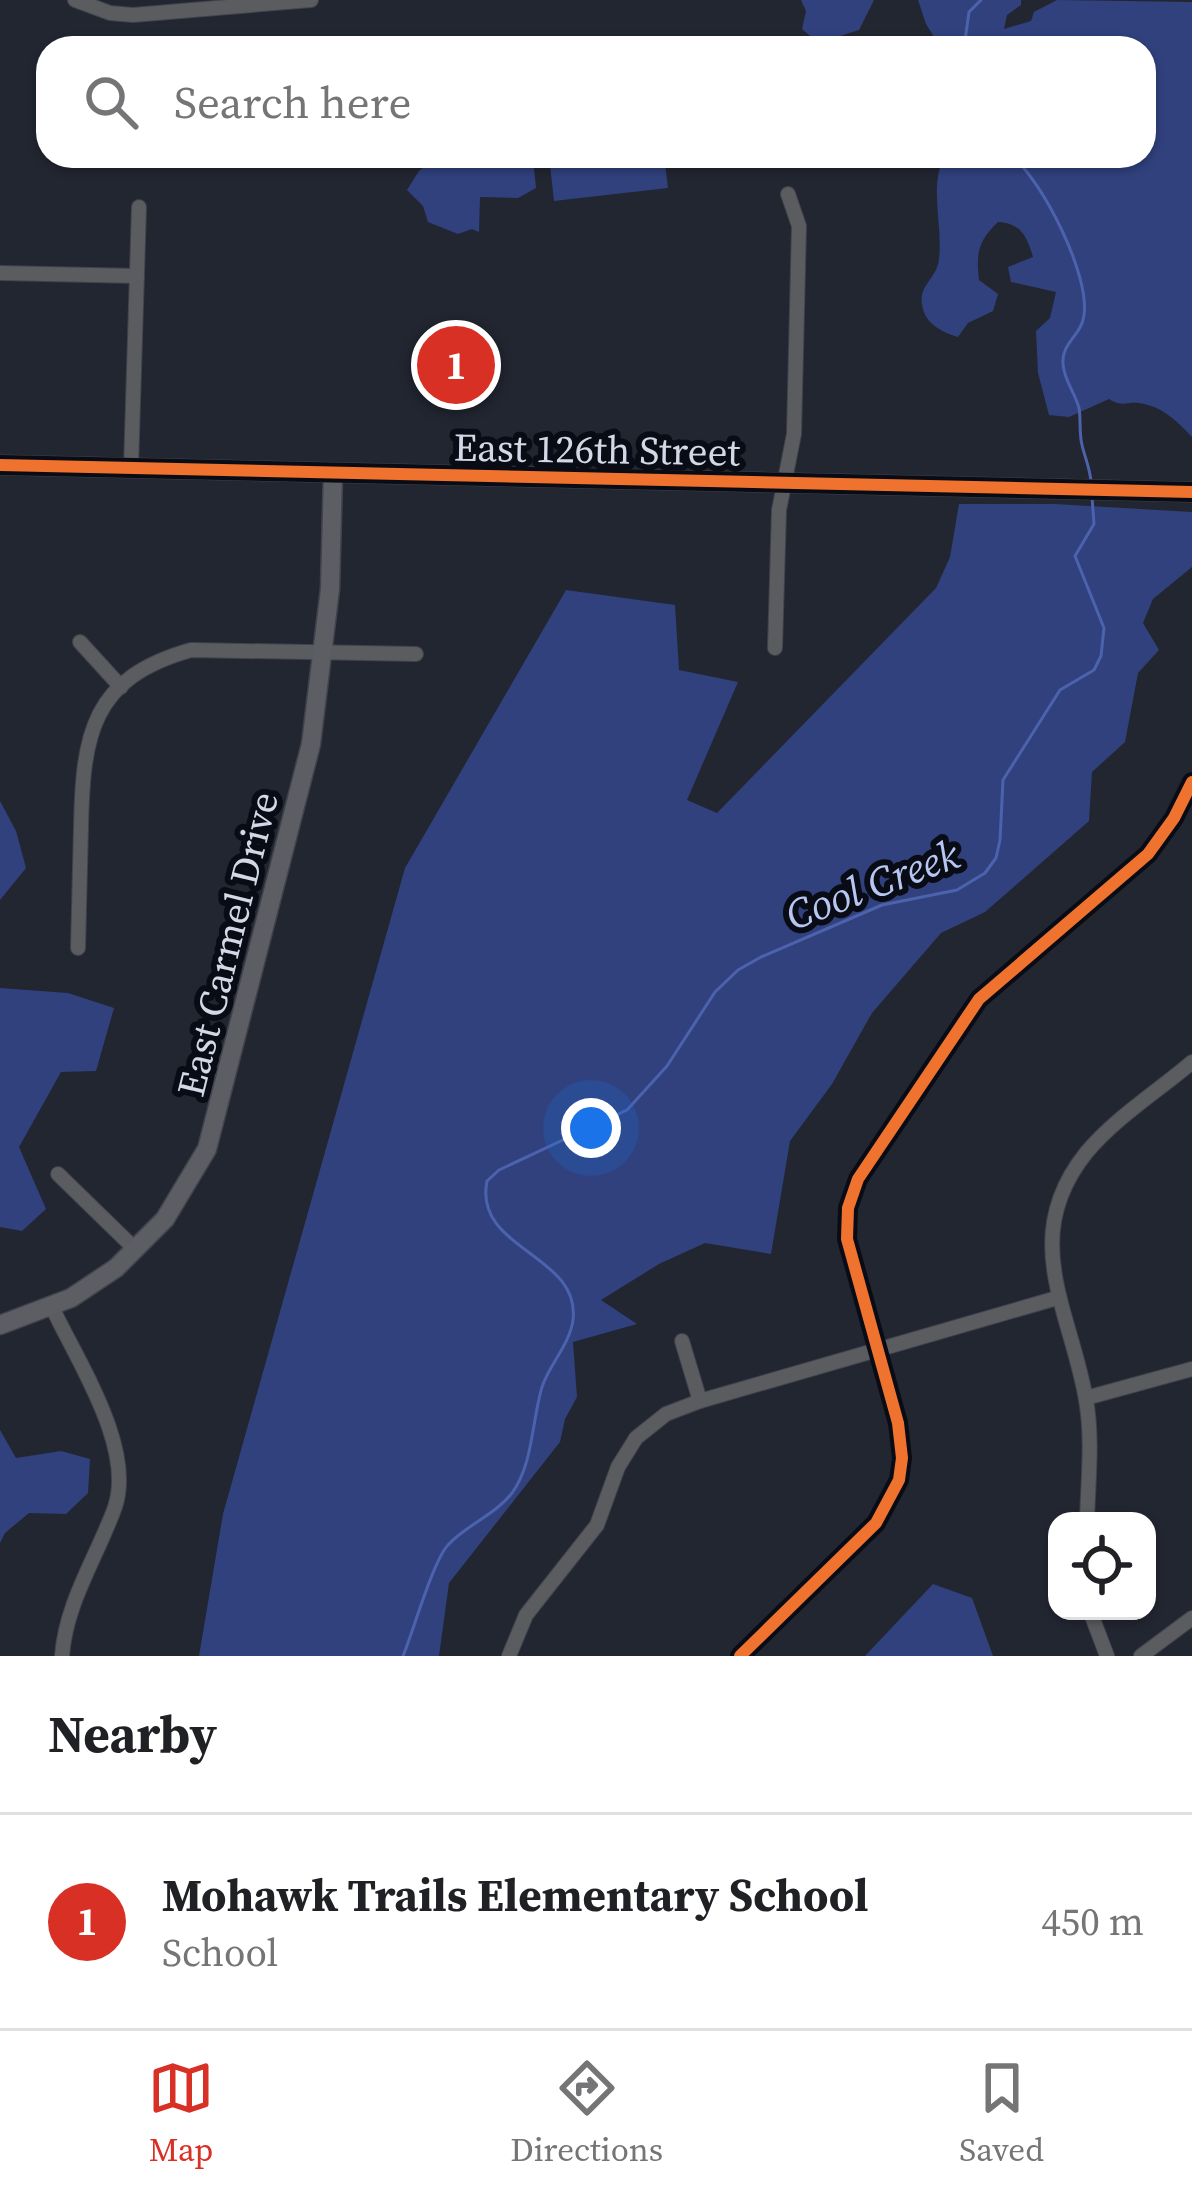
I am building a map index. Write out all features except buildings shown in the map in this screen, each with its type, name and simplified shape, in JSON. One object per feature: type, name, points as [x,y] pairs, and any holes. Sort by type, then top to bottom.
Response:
[{"type":"street","points":[[75,0],[110,13],[133,15],[311,0]]},
{"type":"street","points":[[776,648],[783,483],[794,434],[799,226],[788,194]]},
{"type":"street","points":[[131,468],[139,207]]},
{"type":"street","points":[[0,273],[137,276]]},
{"type":"street","name":"East 126th Street","points":[[0,465],[1192,492]]},
{"type":"street","name":"East Carmel Drive","points":[[0,1325],[91,1287],[136,1250],[189,1184],[219,1113],[311,744],[325,651],[332,474]]},
{"type":"street","points":[[80,642],[122,687]]},
{"type":"street","points":[[78,948],[82,759],[93,723],[122,687],[145,668],[191,650],[416,654]]},
{"type":"street","points":[[740,1656],[866,1533],[891,1501],[901,1472],[902,1445],[847,1239],[848,1208],[858,1179],[979,999],[1148,854],[1192,782]]},
{"type":"street","points":[[1088,1512],[1086,1398],[1057,1298],[1051,1242],[1056,1214],[1071,1176],[1096,1143],[1192,1062]]},
{"type":"street","points":[[58,1174],[136,1250]]},
{"type":"street","points":[[509,1656],[534,1603],[597,1525],[618,1467],[636,1438],[666,1414],[1057,1298]]},
{"type":"street","points":[[52,1307],[115,1441],[120,1476],[115,1507],[72,1606],[62,1656]]},
{"type":"street","points":[[682,1341],[700,1401]]},
{"type":"street","points":[[1086,1398],[1192,1369]]},
{"type":"street","points":[[1142,1656],[1192,1618]]},
{"type":"street","points":[[1093,1620],[1107,1656]]},
{"type":"shaded area","points":[[801,0],[874,0],[859,30],[840,36],[810,36],[802,29],[806,11]]},
{"type":"shaded area","points":[[918,0],[1021,0],[1007,15],[1004,29],[1031,21],[1034,12],[1057,0],[1192,2],[1192,437],[1162,411],[1139,403],[1109,399],[1069,417],[1049,415],[1038,373],[1036,331],[1050,318],[1056,292],[1011,282],[1008,267],[1033,257],[1018,228],[998,222],[980,248],[979,280],[998,294],[993,311],[968,323],[958,337],[932,324],[922,301],[939,259],[940,168],[1156,168],[1156,36],[934,36]]},
{"type":"shaded area","points":[[534,168],[536,188],[518,198],[480,197],[479,232],[472,229],[458,234],[428,222],[423,206],[407,190],[419,171]]},
{"type":"shaded area","points":[[550,168],[666,168],[668,188],[554,201]]},
{"type":"shaded area","points":[[959,504],[1192,512],[1192,567],[1153,599],[1143,623],[1159,650],[1138,673],[1125,742],[1092,772],[1089,821],[985,912],[941,933],[872,1013],[832,1084],[790,1141],[771,1254],[705,1243],[659,1264],[601,1300],[637,1324],[573,1342],[577,1397],[560,1442],[449,1583],[439,1656],[199,1656],[223,1514],[405,868],[566,590],[675,605],[679,670],[738,682],[687,800],[717,813],[936,588],[950,557]]},
{"type":"shaded area","points":[[0,801],[16,831],[26,868],[0,900]]},
{"type":"shaded area","points":[[0,988],[68,993],[114,1008],[96,1071],[61,1072],[19,1147],[46,1209],[22,1231],[0,1227]]},
{"type":"shaded area","points":[[0,1430],[16,1458],[61,1451],[90,1459],[88,1493],[66,1514],[29,1513],[0,1543]]},
{"type":"shaded area","points":[[933,1584],[972,1598],[993,1656],[865,1656]]},
{"type":"waterway","name":"Cool Creek","points":[[966,36],[969,12],[981,0]]},
{"type":"waterway","name":"Cool Creek","points":[[1023,168],[1050,207],[1080,277],[1084,315],[1065,350],[1063,364],[1079,408],[1091,482]]},
{"type":"waterway","name":"Cool Creek","points":[[403,1656],[442,1553],[505,1501],[519,1482],[542,1387],[573,1320],[571,1298],[561,1280],[496,1223],[487,1204],[487,1181],[499,1170],[627,1110],[667,1066],[715,992],[738,970],[882,905],[957,890],[985,873],[996,858],[1000,840],[1003,780],[1060,690],[1094,670],[1101,656],[1104,628],[1075,556],[1094,524],[1092,497]]},
{"type":"cycle path","points":[[0,465],[1192,492]]},
{"type":"cycle path","points":[[740,1656],[876,1523],[899,1480],[898,1423],[847,1239],[848,1208],[858,1179],[979,999],[1148,854],[1192,782]]},
{"type":"place","name":"Mohawk Trails Elementary School","points":[[456,365]]}]
